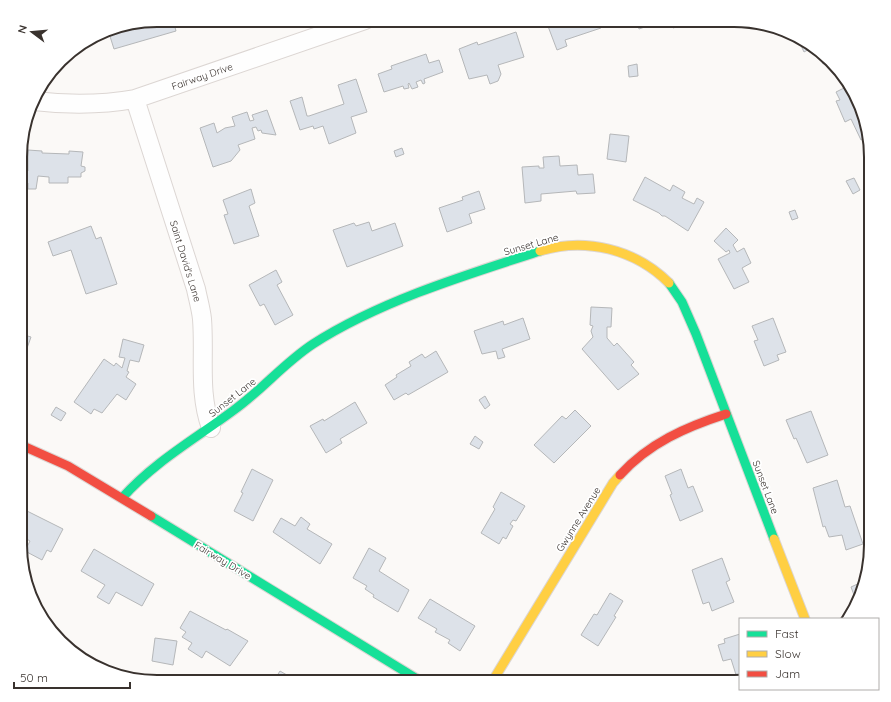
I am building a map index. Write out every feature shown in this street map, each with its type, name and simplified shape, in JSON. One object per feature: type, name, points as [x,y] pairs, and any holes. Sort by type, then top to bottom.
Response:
[{"type":"street","name":"Fairway Drive","points":[[39,101],[108,104],[135,99],[345,27]]},
{"type":"street","name":"Saint David's Lane","points":[[135,99],[196,289],[202,318],[203,395],[210,428]]},
{"type":"street","name":"Sunset Lane","points":[[122,498],[151,467],[210,428],[259,391],[286,364],[312,344],[345,325],[471,274],[550,248],[570,245],[606,248],[628,255],[657,272],[671,285],[680,298],[696,334],[805,618]]},
{"type":"street","name":"Gwynne Avenue","points":[[496,675],[609,490],[627,465],[645,450],[672,434],[704,420],[726,414]]},
{"type":"street","name":"Fairway Drive","points":[[27,448],[68,466],[411,675]]},
{"type":"building","points":[[175,27],[176,31],[114,49],[110,36],[115,34],[131,29]]},
{"type":"building","points":[[548,27],[601,27],[565,40],[567,46],[557,50]]},
{"type":"building","points":[[516,32],[524,57],[498,65],[501,74],[498,81],[490,84],[487,75],[469,79],[459,49],[477,42],[478,45]]},
{"type":"building","points":[[801,45],[807,50],[804,52]]},
{"type":"building","points":[[426,54],[429,63],[439,60],[443,72],[424,79],[425,83],[423,84],[421,80],[416,82],[418,87],[412,89],[409,83],[409,88],[404,89],[403,86],[384,92],[378,74],[392,69],[391,66]]},
{"type":"building","points":[[637,64],[638,76],[629,77],[628,66]]},
{"type":"building","points":[[356,79],[367,112],[351,117],[356,133],[329,144],[323,126],[314,129],[313,126],[300,130],[290,101],[302,97],[307,116],[309,116],[344,104],[338,85]]},
{"type":"building","points":[[844,88],[847,92],[857,115],[863,139],[861,140],[851,119],[845,122],[836,101],[840,100],[836,92]]},
{"type":"building","points":[[267,110],[276,135],[262,133],[261,130],[258,131],[256,127],[252,128],[255,139],[238,145],[240,150],[231,161],[213,167],[200,128],[214,123],[217,133],[225,128],[235,126],[232,117],[247,112],[250,121],[254,120],[252,115]]},
{"type":"building","points":[[610,134],[629,136],[626,162],[607,159]]},
{"type":"building","points":[[402,148],[404,154],[396,157],[394,151]]},
{"type":"building","points":[[28,150],[42,151],[42,153],[69,154],[69,151],[83,152],[81,166],[85,167],[85,171],[81,173],[81,177],[68,177],[68,183],[49,183],[49,177],[38,176],[36,189],[28,189]]},
{"type":"building","points":[[559,156],[560,166],[577,165],[578,175],[593,174],[595,193],[577,194],[576,191],[541,194],[541,201],[525,203],[522,167],[539,166],[539,168],[544,168],[543,157]]},
{"type":"building","points":[[645,177],[670,191],[673,185],[685,192],[682,198],[694,204],[697,198],[704,202],[688,231],[665,216],[662,216],[633,200]]},
{"type":"building","points":[[854,178],[860,190],[853,194],[846,181]]},
{"type":"building","points":[[251,189],[255,203],[249,206],[259,236],[234,244],[224,215],[228,214],[223,200]]},
{"type":"building","points":[[479,191],[485,209],[469,214],[472,223],[447,232],[439,208],[463,200],[462,197]]},
{"type":"building","points":[[795,210],[798,218],[792,220],[789,212]]},
{"type":"building","points":[[369,222],[372,231],[395,223],[403,246],[347,267],[333,230],[354,223],[356,226]]},
{"type":"building","points":[[91,226],[96,239],[101,237],[117,284],[86,294],[71,250],[53,256],[48,242]]},
{"type":"building","points":[[726,228],[738,240],[733,245],[737,252],[744,248],[751,263],[742,268],[749,282],[734,289],[718,259],[730,253],[729,250],[726,252],[714,241]]},
{"type":"building","points":[[276,270],[282,282],[277,285],[293,315],[275,325],[264,304],[260,306],[249,285]]},
{"type":"building","points":[[591,307],[612,308],[611,327],[607,327],[607,338],[614,346],[617,343],[634,362],[631,365],[639,374],[618,390],[582,349],[593,337],[591,331],[593,326],[590,325]]},
{"type":"building","points":[[523,318],[530,339],[502,349],[505,357],[498,359],[496,351],[482,354],[474,331],[503,321],[504,325]]},
{"type":"building","points":[[773,318],[786,352],[777,355],[779,360],[764,366],[754,341],[758,340],[752,326]]},
{"type":"building","points":[[27,336],[31,337],[27,348]]},
{"type":"building","points":[[123,339],[144,345],[139,362],[130,360],[127,371],[129,372],[126,377],[136,384],[126,400],[117,394],[102,413],[94,409],[91,414],[74,402],[104,359],[114,366],[116,363],[122,368],[125,358],[119,357]]},
{"type":"building","points":[[436,351],[448,372],[408,395],[406,393],[394,400],[385,385],[397,377],[396,375],[411,366],[409,362],[422,354],[425,358]]},
{"type":"building","points":[[485,396],[490,405],[485,409],[479,400]]},
{"type":"building","points":[[355,402],[367,423],[340,439],[342,443],[326,453],[310,426],[323,419],[324,421]]},
{"type":"building","points":[[56,407],[66,413],[61,421],[51,415]]},
{"type":"building","points":[[575,410],[591,426],[554,463],[534,445],[562,416],[566,419]]},
{"type":"building","points":[[811,411],[828,455],[807,463],[786,420]]},
{"type":"building","points":[[475,436],[483,442],[479,449],[470,444]]},
{"type":"building","points":[[252,469],[273,480],[253,521],[234,511]]},
{"type":"building","points":[[681,469],[688,488],[693,486],[703,511],[680,521],[670,495],[672,494],[665,476]]},
{"type":"building","points":[[837,480],[845,507],[850,506],[863,544],[846,550],[842,535],[829,537],[825,526],[823,527],[813,488]]},
{"type":"building","points":[[501,492],[525,506],[516,521],[513,520],[510,524],[513,526],[506,539],[503,537],[499,544],[481,533],[495,509],[493,507]]},
{"type":"building","points":[[27,511],[63,529],[51,552],[47,550],[42,560],[27,552],[27,547],[30,541],[27,539]]},
{"type":"building","points":[[301,517],[310,524],[307,529],[332,544],[320,564],[273,532],[281,518],[295,526]]},
{"type":"building","points":[[369,548],[386,558],[379,571],[409,590],[398,612],[373,597],[374,595],[365,589],[367,586],[353,578]]},
{"type":"building","points":[[94,549],[154,584],[142,606],[116,592],[109,604],[97,597],[105,585],[81,571]]},
{"type":"building","points":[[722,558],[730,580],[726,582],[734,602],[712,611],[709,602],[703,604],[692,570]]},
{"type":"building","points":[[858,584],[854,595],[851,587]]},
{"type":"building","points":[[610,593],[623,601],[614,616],[616,617],[598,646],[581,635],[594,614],[597,615]]},
{"type":"building","points":[[430,599],[475,626],[460,651],[448,643],[450,640],[435,632],[437,629],[418,618]]},
{"type":"building","points":[[190,611],[248,641],[230,666],[206,651],[202,658],[188,649],[192,643],[182,637],[186,632],[180,628]]},
{"type":"building","points":[[739,634],[739,675],[736,675],[731,659],[723,661],[718,645],[725,643],[724,639]]},
{"type":"building","points":[[155,638],[177,641],[173,665],[152,661]]},
{"type":"building","points":[[280,671],[287,675],[277,675]]},
{"type":"traffic: fast","points":[[122,498],[134,485],[161,462],[244,402],[302,351],[338,329],[394,302],[452,280],[540,251]]},
{"type":"traffic: fast","points":[[669,283],[682,302],[696,334],[774,539]]},
{"type":"traffic: fast","points":[[151,516],[411,675]]},
{"type":"traffic: slow","points":[[540,251],[574,245],[609,249],[625,254],[641,262],[656,271],[669,283]]},
{"type":"traffic: slow","points":[[496,675],[613,483],[620,475]]},
{"type":"traffic: slow","points":[[774,539],[805,618]]},
{"type":"traffic: jam","points":[[620,475],[643,454],[669,437],[726,414]]},
{"type":"traffic: jam","points":[[27,448],[68,466],[151,516]]}]
